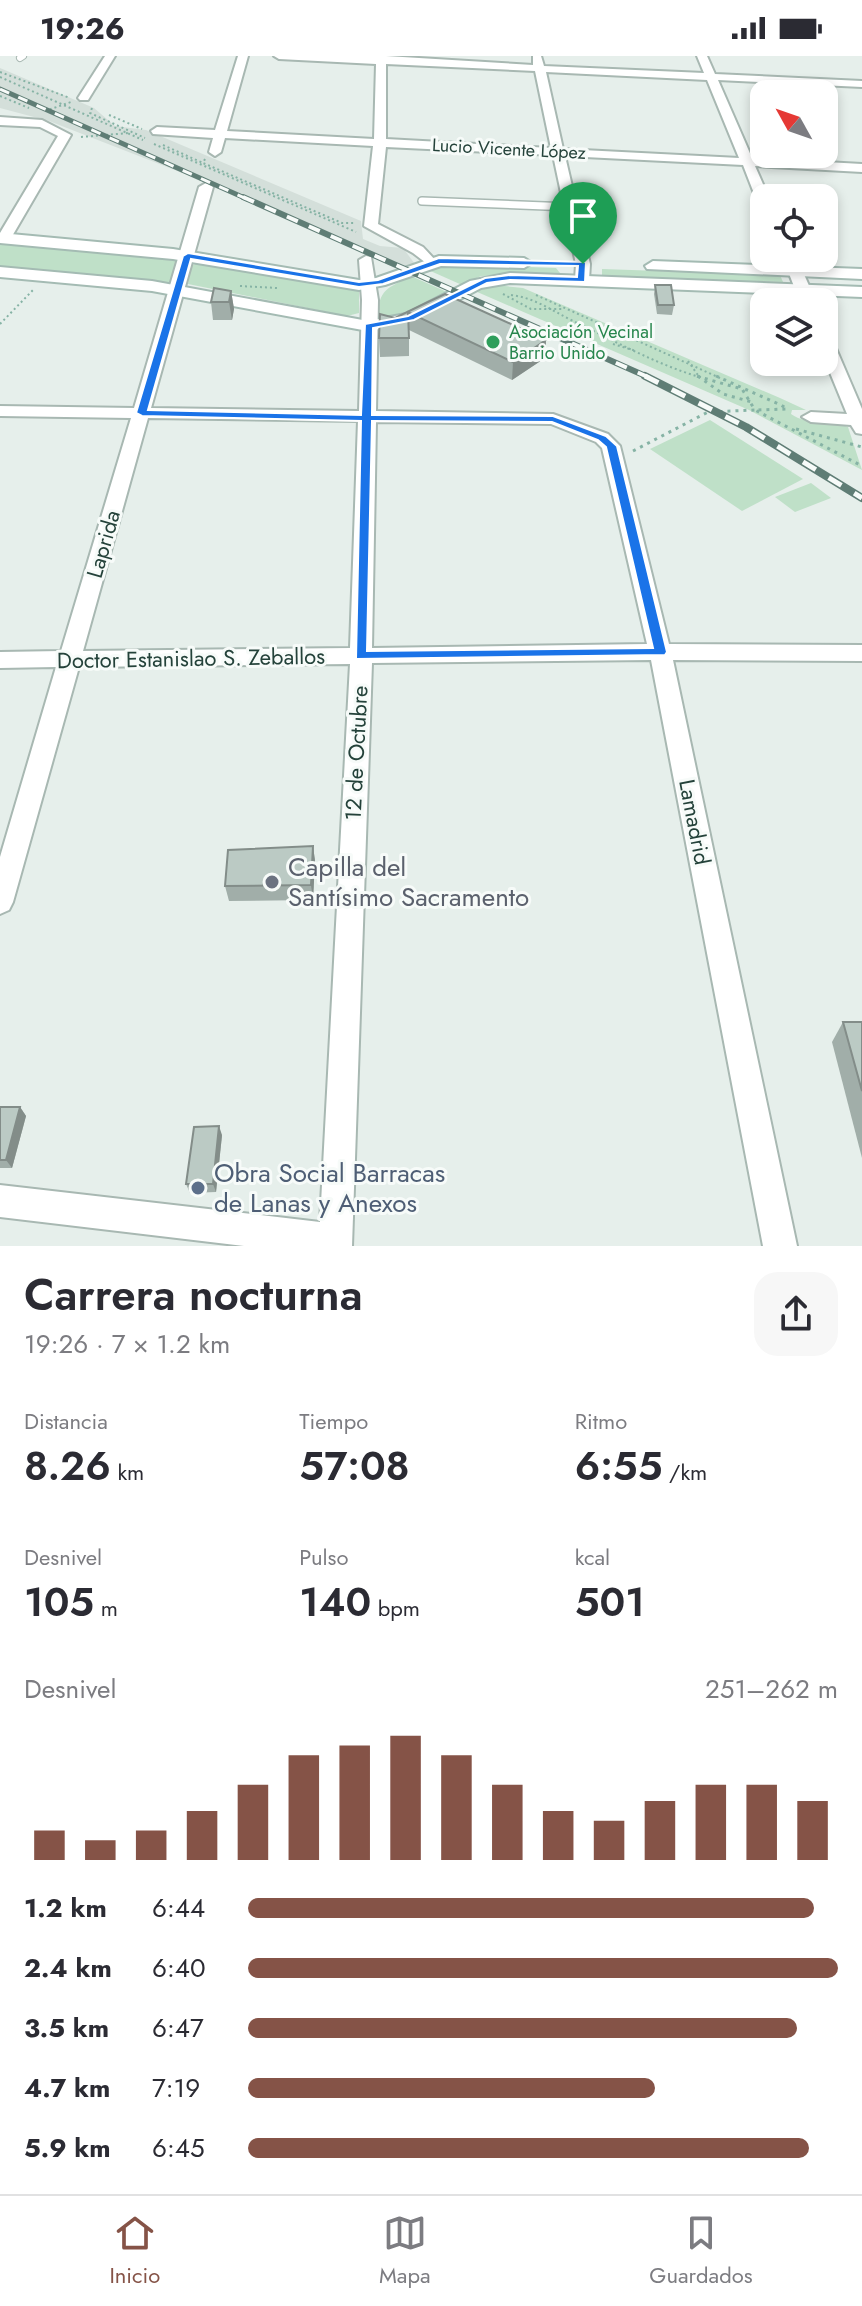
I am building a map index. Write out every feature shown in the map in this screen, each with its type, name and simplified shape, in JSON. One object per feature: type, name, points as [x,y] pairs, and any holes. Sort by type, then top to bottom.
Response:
[{"type":"main road","points":[[2,238],[188,256],[367,284],[394,278],[430,262],[582,272],[750,290]]},
{"type":"main road","points":[[0,272],[177,289],[368,326],[411,318],[485,281],[582,272],[750,266]]},
{"type":"main road","points":[[838,271],[862,274]]},
{"type":"main road","points":[[838,294],[862,292]]},
{"type":"street","points":[[89,102],[110,56]]},
{"type":"street","points":[[212,153],[243,56]]},
{"type":"street","points":[[279,56],[538,62],[711,77],[862,84]]},
{"type":"street","points":[[702,56],[757,184]]},
{"type":"street","points":[[381,58],[380,142],[371,226],[418,250],[430,262]]},
{"type":"street","points":[[538,62],[582,272]]},
{"type":"street","points":[[0,121],[42,124],[65,135],[2,238]]},
{"type":"street","name":"Lucio Vicente López","points":[[157,131],[862,168]]},
{"type":"street","name":"Laprida","points":[[0,902],[206,187]]},
{"type":"street","name":"12 de Octubre","points":[[335,1243],[361,656],[370,300],[366,260]]},
{"type":"street","points":[[838,371],[861,423]]},
{"type":"street","points":[[0,411],[553,419],[570,423],[606,441],[614,457]]},
{"type":"street","points":[[811,417],[861,423]]},
{"type":"street","name":"Lamadrid","points":[[614,457],[660,652],[780,1246]]},
{"type":"street","name":"Doctor Estanislao S. Zeballos","points":[[0,660],[660,652],[862,653]]},
{"type":"street","points":[[0,1201],[335,1243]]},
{"type":"lane","points":[[422,201],[570,207]]},
{"type":"path","points":[[0,72],[33,86],[79,99],[40,113]]},
{"type":"path","points":[[0,96],[30,109]]},
{"type":"path","points":[[89,102],[90,113],[342,223],[356,223],[359,237]]},
{"type":"path","points":[[203,163],[212,153]]},
{"type":"path","points":[[0,324],[46,277]]},
{"type":"path","points":[[501,287],[508,299],[526,308],[545,311],[566,308]]},
{"type":"path","points":[[533,294],[688,361],[787,409],[708,412],[621,457],[614,457]]},
{"type":"path","points":[[613,329],[611,339],[619,348],[641,351],[656,347]]},
{"type":"path","points":[[688,361],[693,371],[717,391],[752,402]]},
{"type":"path","points":[[755,410],[862,466]]},
{"type":"path","points":[[789,428],[862,447]]},
{"type":"shaded area","points":[[0,68],[94,108],[115,126],[146,130],[361,221],[363,239],[380,246],[403,248],[415,264],[398,269],[203,181],[49,121],[0,108]]},
{"type":"green space","points":[[0,238],[188,256],[177,289],[0,272]]},
{"type":"green space","points":[[200,262],[355,289],[359,292],[359,313],[347,316],[188,284],[191,266]]},
{"type":"green space","points":[[442,264],[556,268],[560,273],[481,276],[462,285],[426,269]]},
{"type":"green space","points":[[602,269],[780,275],[783,282],[602,277]]},
{"type":"green space","points":[[411,276],[447,292],[406,314],[379,317],[382,295]]},
{"type":"green space","points":[[495,285],[523,288],[806,410],[792,410],[791,414],[798,418],[848,427],[862,470],[749,410],[475,291]]},
{"type":"green space","points":[[710,420],[803,479],[742,511],[650,449]]},
{"type":"green space","points":[[811,483],[831,498],[795,512],[775,497]]},
{"type":"building","points":[[655,285],[671,285],[674,305],[658,305]]},
{"type":"building","points":[[214,288],[231,291],[229,302],[211,302]]},
{"type":"building","points":[[445,294],[546,340],[513,362],[408,312],[409,338],[379,338],[380,314],[395,318]]},
{"type":"building","points":[[313,846],[311,885],[225,886],[228,850]]},
{"type":"building","points":[[843,1022],[862,1022],[862,1091]]},
{"type":"building","points":[[0,1107],[20,1107],[6,1160],[0,1160]]},
{"type":"building","points":[[219,1126],[213,1184],[186,1184],[194,1127]]},
{"type":"railway","points":[[0,89],[247,199]]},
{"type":"railway","points":[[243,197],[650,378]]},
{"type":"railway","points":[[645,376],[746,427],[862,498]]},
{"type":"place","name":"Asociación Vecinal Barrio Unido","points":[[493,342]]},
{"type":"place","name":"Capilla del Santísimo Sacramento","points":[[272,882]]},
{"type":"place","name":"Obra Social Barracas de Lanas y Anexos","points":[[198,1188]]},
{"type":"route","points":[[583,264],[439,261],[424,264],[394,278],[359,285],[188,256],[142,413],[366,418],[553,419],[570,423],[602,438],[611,446],[660,652],[361,656],[364,537],[366,418],[368,326],[411,318],[485,281],[510,278],[582,280],[583,264]]}]
